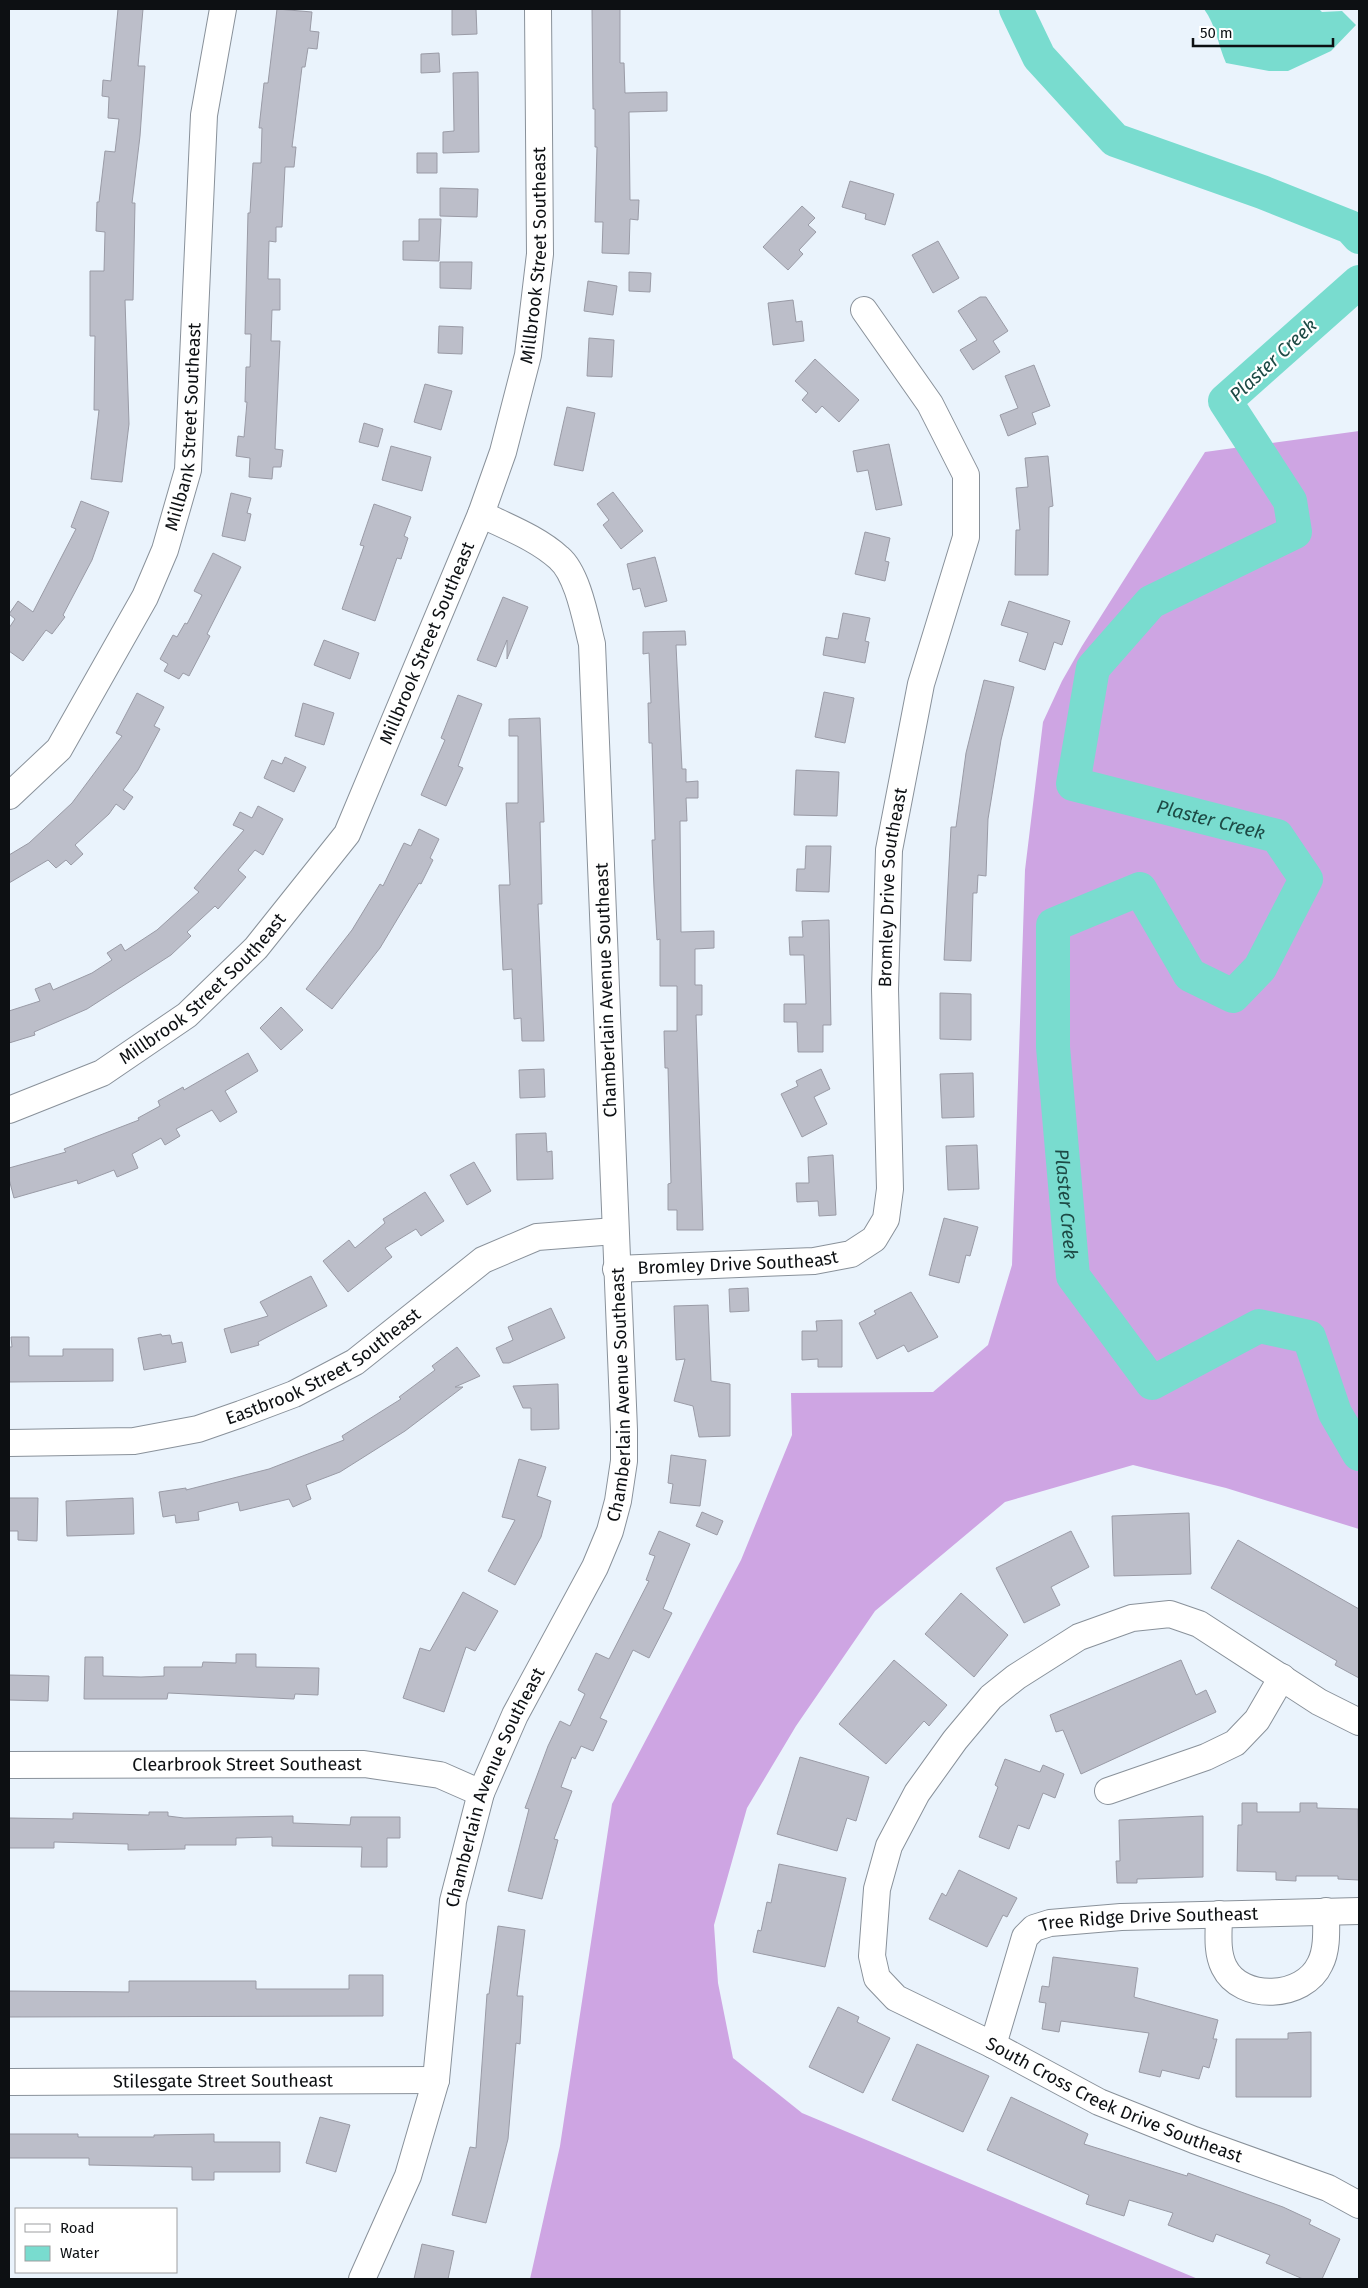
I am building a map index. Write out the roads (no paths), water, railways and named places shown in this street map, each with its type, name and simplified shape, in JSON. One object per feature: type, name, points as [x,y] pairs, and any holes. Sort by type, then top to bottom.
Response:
[{"type":"street","name":"Millbank Street Southeast","points":[[9,796],[59,749],[145,597],[166,550],[188,470],[204,115],[223,9]]},
{"type":"street","name":"Millbrook Street Southeast","points":[[9,1110],[102,1073],[186,1015],[256,948],[347,834],[481,514],[503,452],[528,355],[540,254],[538,9]]},
{"type":"street","name":"Bromley Drive Southeast","points":[[616,1270],[814,1261],[850,1254],[874,1239],[886,1219],[890,1189],[885,989],[890,850],[921,684],[966,537],[966,475],[930,404],[864,310]]},
{"type":"street","name":"Chamberlain Avenue Southeast","points":[[362,2279],[408,2176],[436,2080],[453,1901],[481,1793],[515,1715],[595,1567],[610,1531],[618,1501],[624,1461],[592,644],[578,591],[561,559],[530,538],[481,514]]},
{"type":"street","name":"Eastbrook Street Southeast","points":[[9,1443],[134,1441],[198,1429],[294,1394],[355,1362],[483,1260],[537,1237],[615,1232]]},
{"type":"street","name":"South Cross Creek Drive Southeast","points":[[1282,1677],[1199,1624],[1170,1614],[1132,1618],[1079,1637],[1016,1677],[991,1697],[955,1740],[917,1792],[889,1846],[877,1889],[872,1956],[877,1978],[896,1998],[993,2045],[1099,2102],[1194,2140],[1328,2188],[1359,2205]]},
{"type":"street","points":[[1108,1791],[1206,1757],[1235,1743],[1257,1720],[1282,1677],[1319,1702],[1359,1722]]},
{"type":"street","name":"Clearbrook Street Southeast","points":[[9,1765],[364,1764],[440,1775],[481,1793]]},
{"type":"street","points":[[1220,1914],[1219,1950],[1224,1967],[1233,1980],[1247,1989],[1271,1992],[1297,1988],[1320,1965],[1324,1950],[1326,1911]]},
{"type":"street","name":"Tree Ridge Drive Southeast","points":[[993,2045],[1025,1937],[1034,1928],[1050,1923],[1120,1916],[1359,1911]]},
{"type":"street","name":"Stilesgate Street Southeast","points":[[9,2082],[436,2080]]},
{"type":"water","points":[[1204,9],[1319,9],[1322,12],[1342,11],[1356,25],[1331,51],[1288,71],[1269,71],[1226,63],[1214,28]]},
{"type":"waterway","name":"Plaster Creek","points":[[1016,9],[1039,57],[1115,140],[1262,192],[1350,227],[1359,237]]},
{"type":"waterway","name":"Plaster Creek","points":[[1359,282],[1225,401],[1290,501],[1295,532],[1151,602],[1093,668],[1073,784],[1277,836],[1306,879],[1260,968],[1233,996],[1190,975],[1140,889],[1053,925],[1053,1047],[1073,1276],[1152,1383],[1259,1326],[1309,1337],[1335,1413],[1359,1454]]}]
